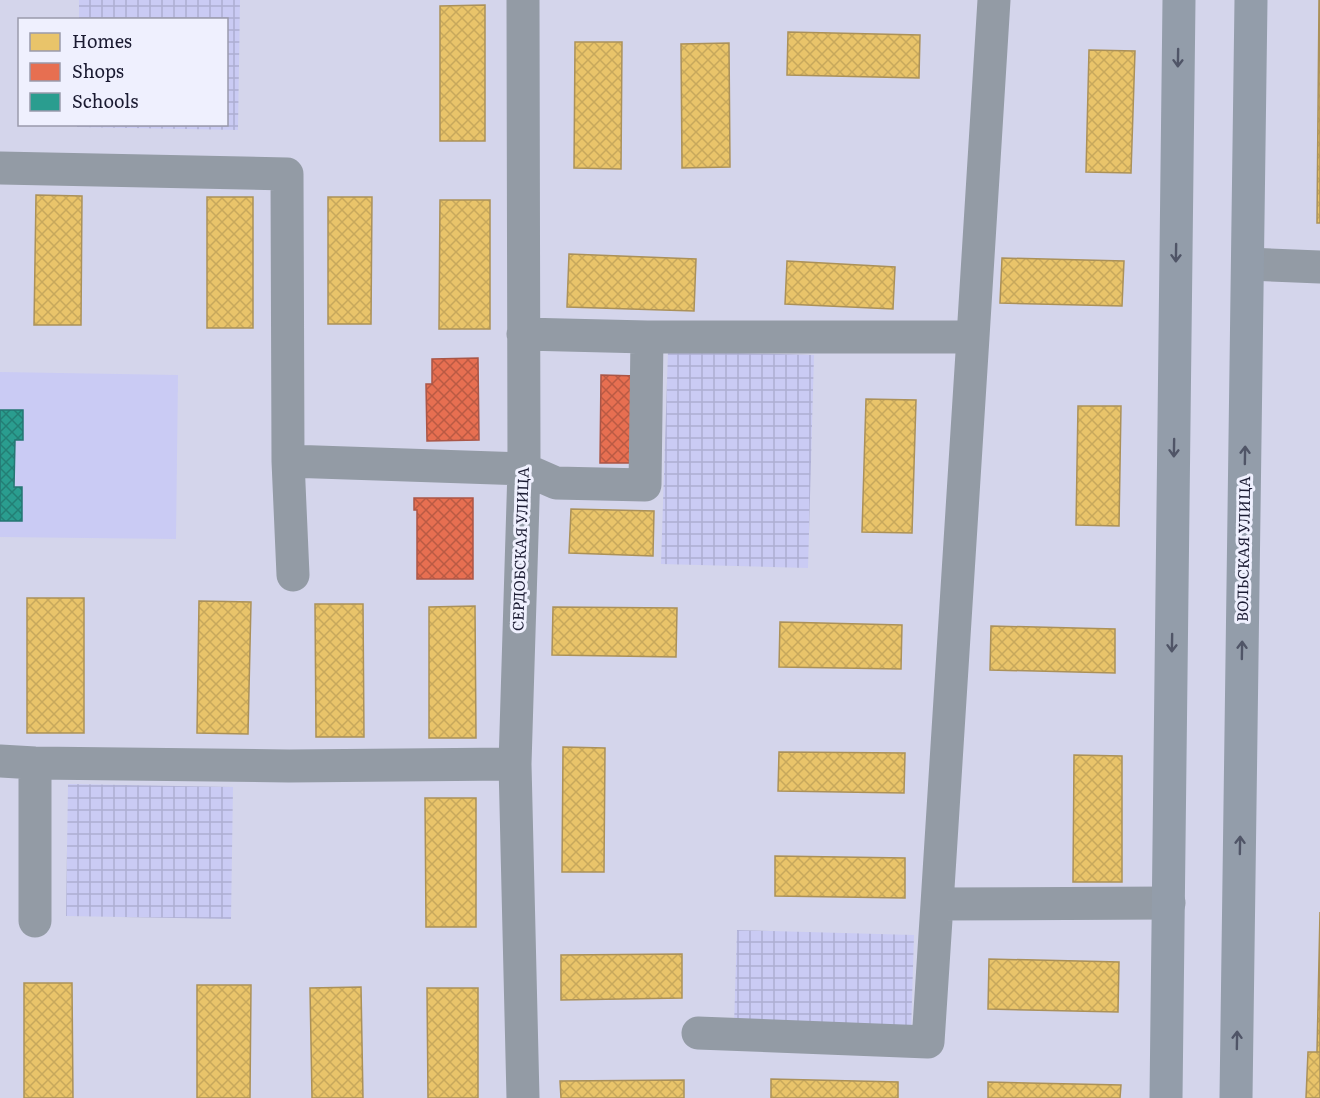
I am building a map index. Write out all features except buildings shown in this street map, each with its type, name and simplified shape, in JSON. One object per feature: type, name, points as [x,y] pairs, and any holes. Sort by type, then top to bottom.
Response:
[{"type":"main road","points":[[1166,1098],[1179,0]]},
{"type":"main road","name":"ВОЛЬСКАЯ УЛИЦА","points":[[1236,1098],[1251,0]]},
{"type":"street","name":"СЕРДОБСКАЯ УЛИЦА","points":[[523,0],[524,469],[515,764],[523,1098]]},
{"type":"street","points":[[698,1033],[928,1042],[994,0]]},
{"type":"street","points":[[0,168],[287,174],[288,461],[293,575]]},
{"type":"street","points":[[1248,264],[1320,267]]},
{"type":"street","points":[[523,333],[647,337],[973,337]]},
{"type":"street","points":[[288,461],[524,469],[556,483],[645,485],[647,337]]},
{"type":"street","points":[[0,761],[289,766],[515,764]]},
{"type":"street","points":[[35,763],[35,921]]},
{"type":"street","points":[[936,904],[1169,903]]},
{"type":"shaded area","points":[[79,0],[240,0],[238,130],[77,127],[228,126],[228,18],[79,18]]},
{"type":"shaded area","points":[[668,351],[814,355],[808,568],[661,564]]},
{"type":"shaded area","points":[[0,372],[178,375],[176,539],[0,537]]},
{"type":"shaded area","points":[[68,784],[233,787],[231,919],[66,916]]},
{"type":"shaded area","points":[[737,930],[914,935],[911,1032],[734,1026]]}]
